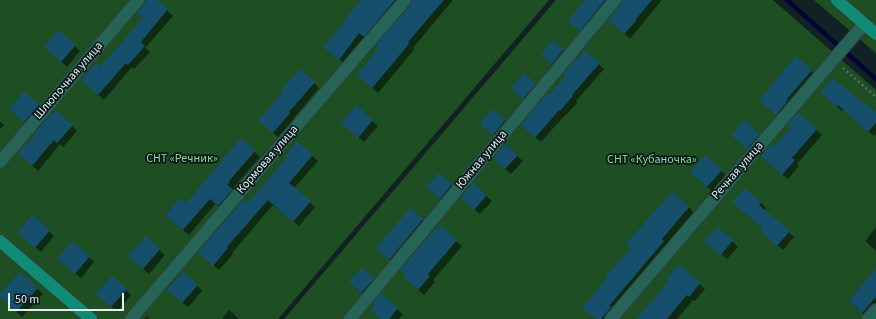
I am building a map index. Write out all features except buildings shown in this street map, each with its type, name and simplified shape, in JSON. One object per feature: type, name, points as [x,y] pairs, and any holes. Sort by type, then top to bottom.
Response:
[{"type":"street","name":"Шлюпочная улица","points":[[0,162],[138,0]]},
{"type":"street","name":"Кормовая улица","points":[[131,319],[405,0]]},
{"type":"street","name":"Южная улица","points":[[350,319],[614,0]]},
{"type":"street","points":[[837,0],[876,34]]},
{"type":"street","name":"Речная улица","points":[[611,319],[864,24]]},
{"type":"street","points":[[0,241],[91,319]]},
{"type":"street","points":[[868,319],[876,310]]},
{"type":"path","points":[[836,57],[876,97]]},
{"type":"green space","name":"СНТ «Речник»","points":[[0,0],[549,0],[278,319],[0,319]]},
{"type":"green space","name":"СНТ «Кубаночка»","points":[[556,0],[773,0],[876,90],[876,319],[284,319]]},
{"type":"green space","points":[[814,0],[876,0],[876,53],[863,42]]},
{"type":"waterway","points":[[787,0],[876,79]]}]
